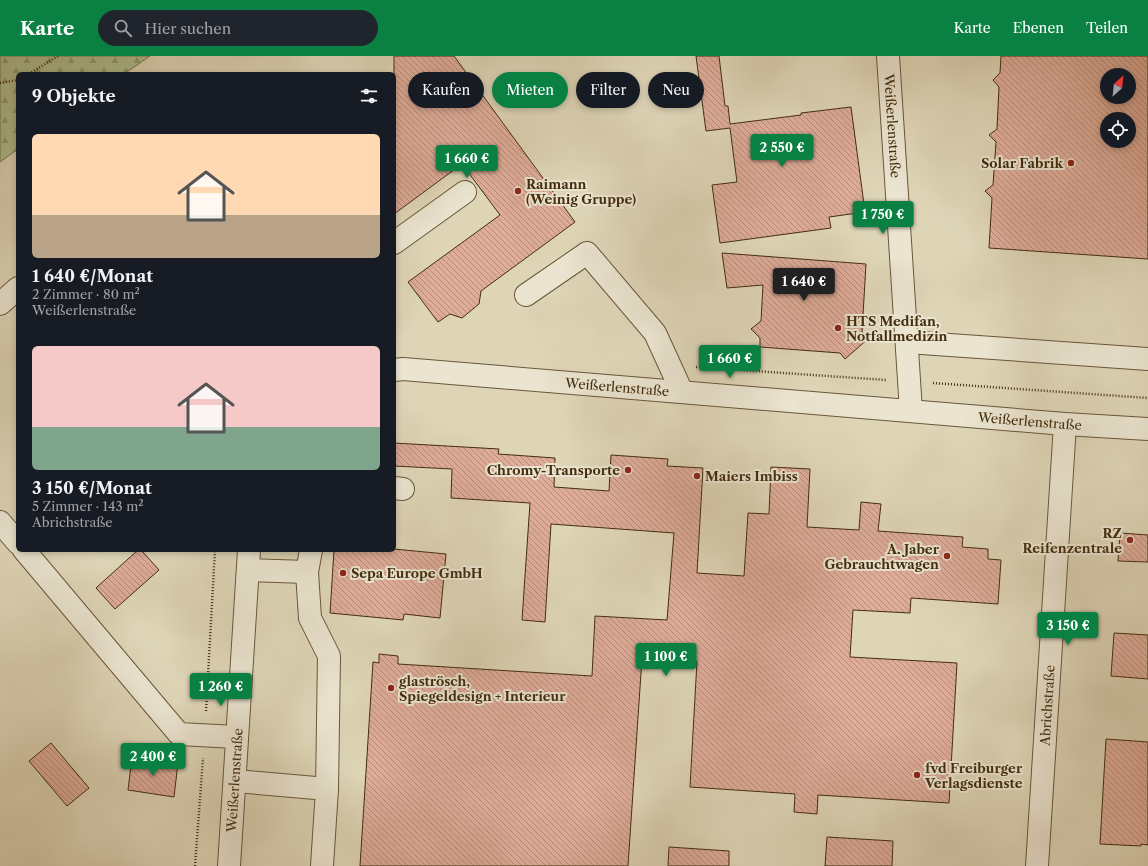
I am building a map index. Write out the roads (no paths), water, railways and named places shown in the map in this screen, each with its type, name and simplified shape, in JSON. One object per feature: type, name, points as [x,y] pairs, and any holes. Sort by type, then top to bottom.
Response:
[{"type":"street","name":"Weißerlenstraße","points":[[888,56],[911,411]]},
{"type":"street","points":[[396,242],[465,192]]},
{"type":"street","points":[[526,295],[587,253],[655,332],[682,392]]},
{"type":"street","points":[[0,304],[16,290]]},
{"type":"street","points":[[906,342],[1148,359]]},
{"type":"street","name":"Weißerlenstraße","points":[[396,370],[403,369],[1065,424],[1148,429]]},
{"type":"street","name":"Abrichstraße","points":[[1037,866],[1065,424]]},
{"type":"street","points":[[0,522],[16,541]]},
{"type":"street","points":[[26,552],[179,734],[236,737]]},
{"type":"street","points":[[311,552],[307,572],[310,618],[329,656],[327,788],[322,866]]},
{"type":"street","name":"Weißerlenstraße","points":[[229,866],[235,781],[236,737],[249,560]]},
{"type":"street","points":[[249,560],[307,572]]},
{"type":"street","points":[[235,781],[327,788]]},
{"type":"place","name":"Solar Fabrik","points":[[1071,163]]},
{"type":"place","name":"Raimann (Weinig Gruppe)","points":[[518,191]]},
{"type":"place","name":"HTS Medifan, Notfallmedizin","points":[[838,328]]},
{"type":"place","name":"Chromy-Transporte","points":[[628,470]]},
{"type":"place","name":"Maiers Imbiss","points":[[697,476]]},
{"type":"place","name":"RZ Reifenzentrale","points":[[1130,540]]},
{"type":"place","name":"A. Jaber Gebrauchtwagen","points":[[947,556]]},
{"type":"place","name":"Sepa Europe GmbH","points":[[343,573]]},
{"type":"place","name":"glaströsch, Spiegeldesign + Interieur","points":[[391,688]]},
{"type":"place","name":"fvd Freiburger Verlagsdienste","points":[[917,775]]}]
